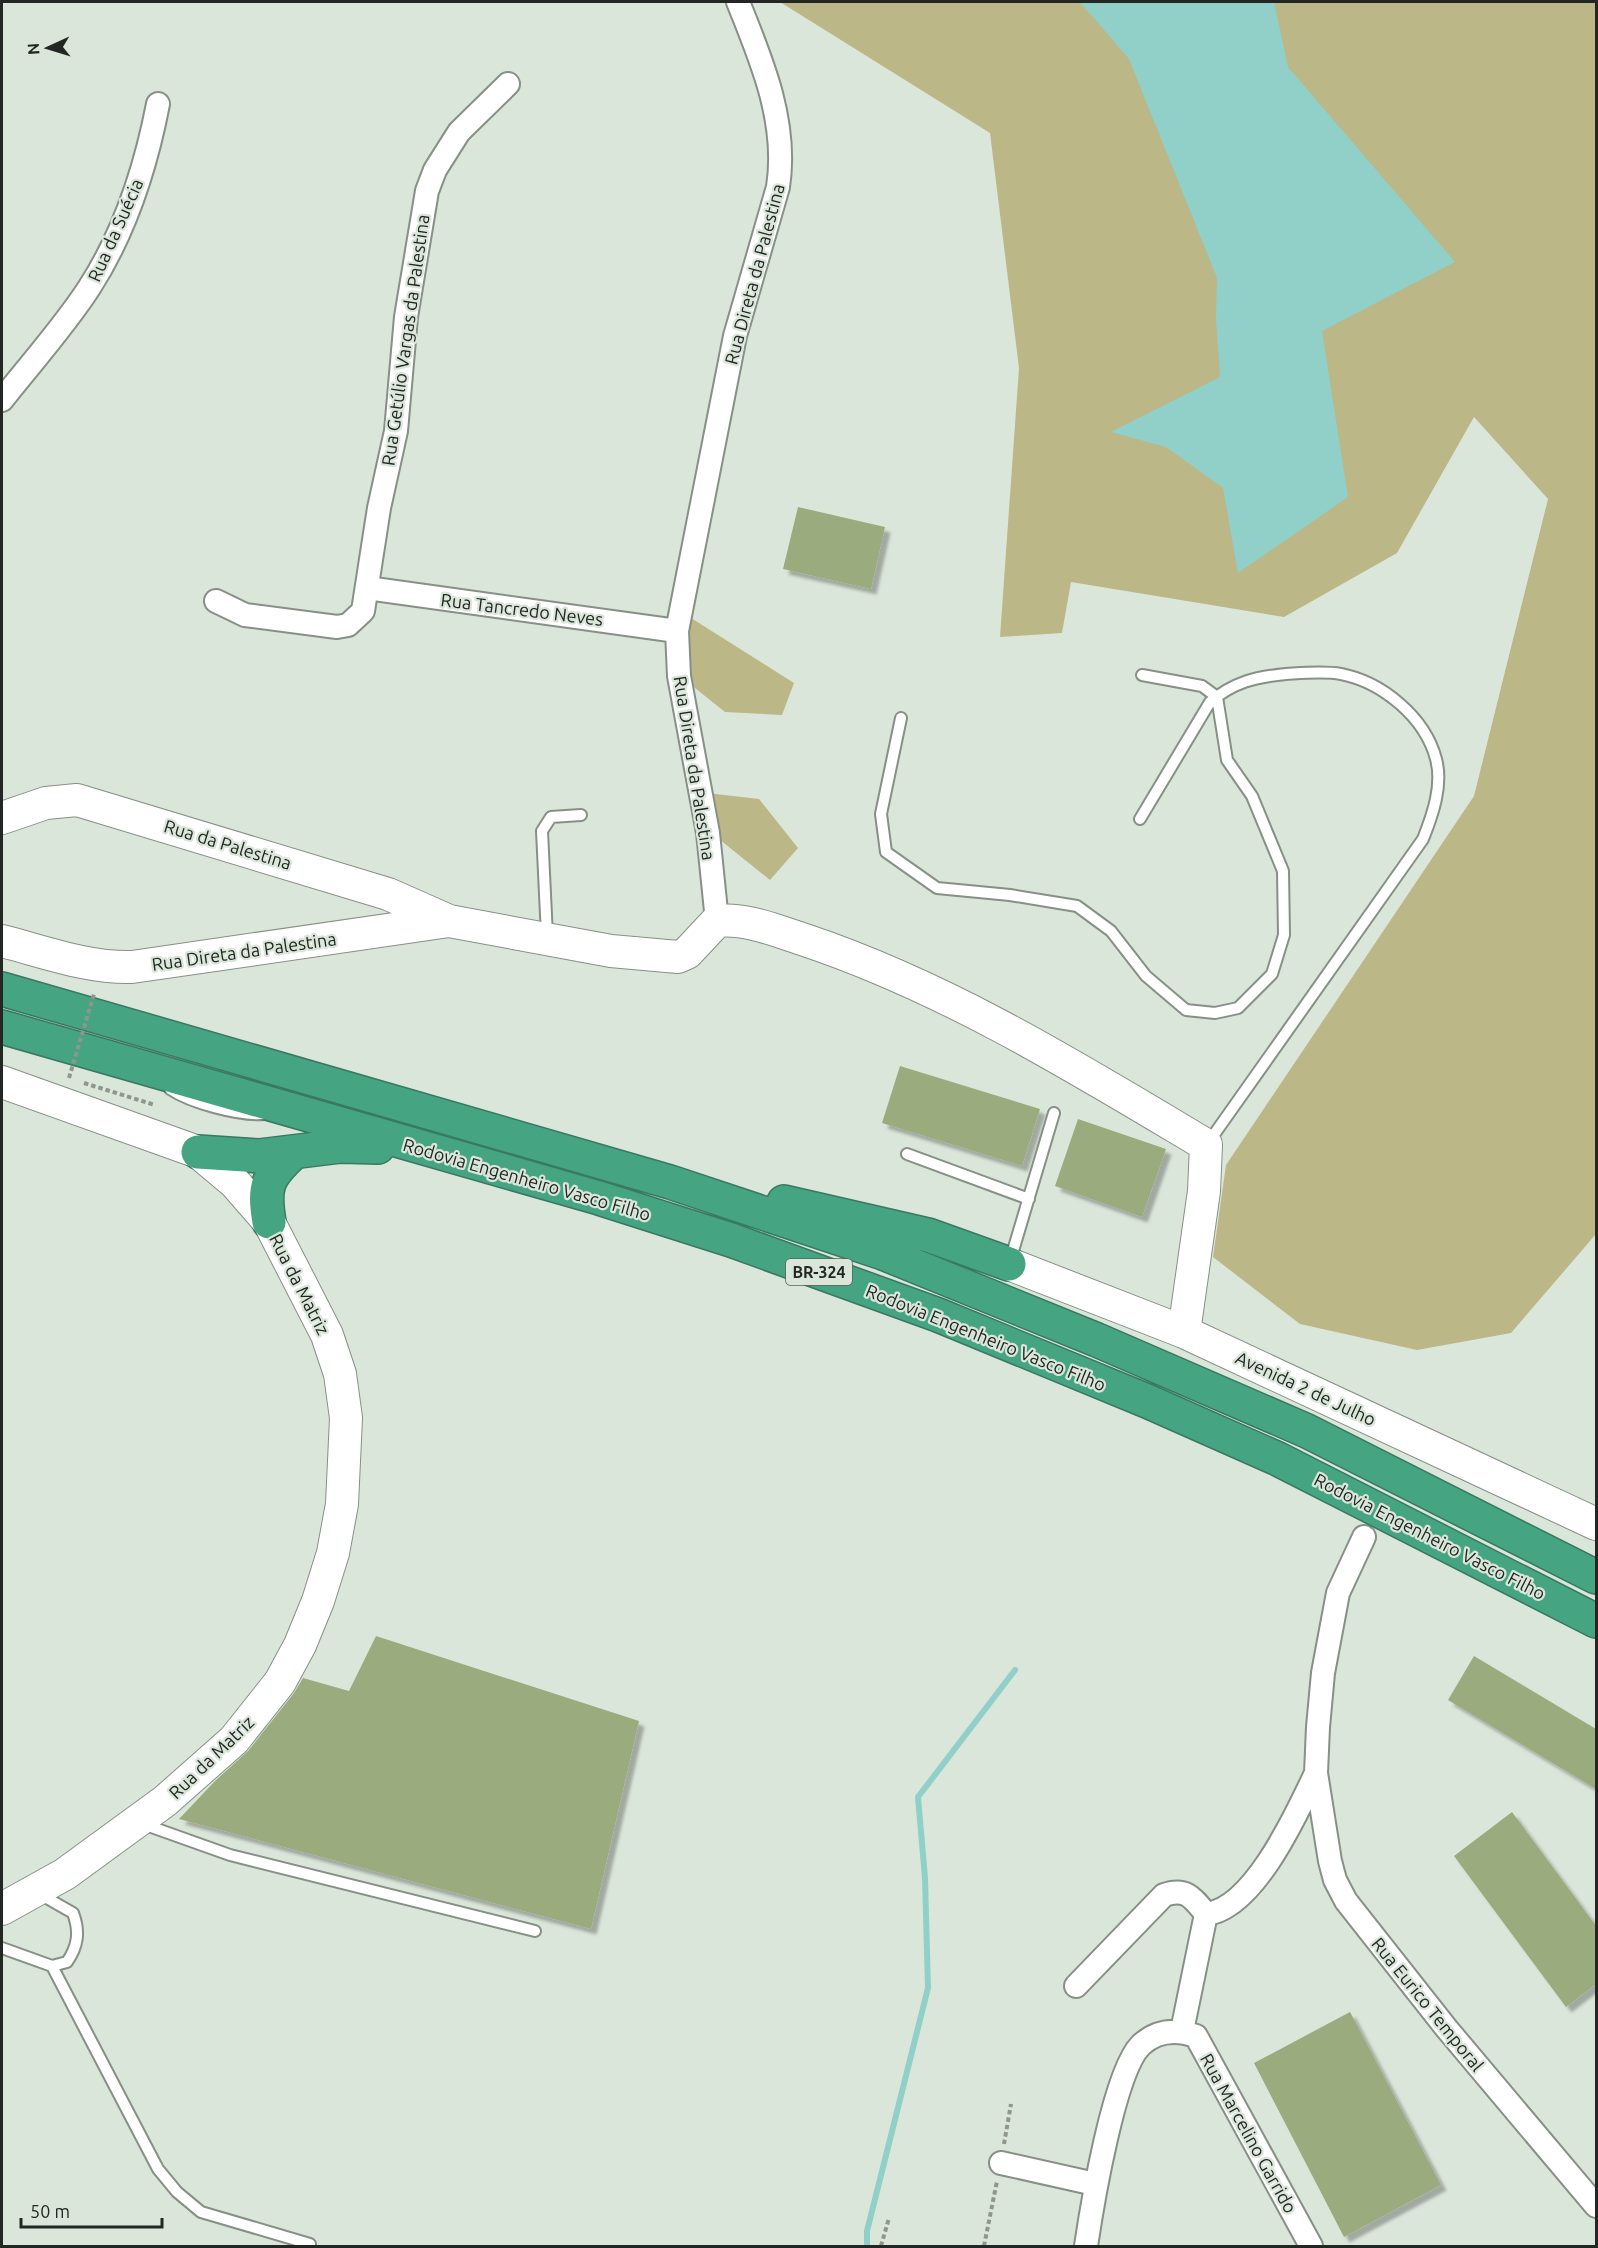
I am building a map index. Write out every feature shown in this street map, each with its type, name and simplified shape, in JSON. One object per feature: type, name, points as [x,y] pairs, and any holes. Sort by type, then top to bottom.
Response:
[{"type":"highway","name":"Rodovia Engenheiro Vasco Filho","points":[[2,989],[670,1182],[883,1253],[1097,1340],[1306,1431],[1596,1577]]},
{"type":"highway","name":"Rodovia Engenheiro Vasco Filho","points":[[2,1027],[562,1188],[731,1240],[927,1311],[1148,1401],[1366,1502],[1596,1621]]},
{"type":"highway","points":[[198,1152],[252,1156],[292,1154],[341,1146],[385,1148],[521,1186],[562,1188]]},
{"type":"highway","points":[[269,1222],[266,1195],[268,1182],[273,1171],[292,1154]]},
{"type":"highway","points":[[670,1182],[820,1208],[928,1235],[1009,1264]]},
{"type":"highway","points":[[1428,1493],[1486,1505],[1596,1557]]},
{"type":"main road","name":"Rua da Palestina","points":[[2,818],[46,803],[77,800],[388,894],[449,921]]},
{"type":"main road","name":"Rua Direta da Palestina","points":[[2,941],[85,964],[132,967],[449,921],[611,951],[678,957],[687,953],[717,921]]},
{"type":"main road","points":[[717,921],[757,924],[841,952],[932,990],[1089,1075],[1206,1145],[1204,1191],[1184,1332]]},
{"type":"main road","points":[[2,1082],[198,1152]]},
{"type":"main road","name":"Rua da Matriz","points":[[2,1909],[35,1892],[137,1822],[182,1787],[234,1740],[280,1682],[300,1645],[318,1601],[333,1553],[346,1462],[346,1419],[340,1374],[327,1335],[269,1222],[235,1183],[198,1152]]},
{"type":"main road","name":"Avenida 2 de Julho","points":[[1009,1264],[1184,1332],[1596,1524]]},
{"type":"street","name":"Rua Direta da Palestina","points":[[717,921],[708,833],[679,676],[677,631],[735,336],[778,187],[782,165],[779,123],[756,48],[738,2]]},
{"type":"street","name":"Rua Getúlio Vargas da Palestina","points":[[216,601],[245,615],[337,627],[348,625],[363,611],[379,508],[396,431],[406,317],[427,191],[435,170],[459,132],[508,84]]},
{"type":"street","name":"Rua da Suécia","points":[[2,400],[60,328],[90,287],[105,260],[143,164],[158,104]]},
{"type":"street","name":"Rua Tancredo Neves","points":[[367,588],[677,631]]},
{"type":"street","name":"Rua Eurico Temporal","points":[[1364,1537],[1338,1593],[1323,1673],[1316,1773],[1335,1880],[1346,1901],[1447,2029],[1596,2206]]},
{"type":"street","name":"Rua Eurico Temporal","points":[[1206,1914],[1224,1910],[1262,1872],[1292,1824],[1316,1773]]},
{"type":"street","points":[[1076,1986],[1164,1895],[1175,1891],[1188,1893],[1206,1914],[1182,2031],[1169,2031],[1154,2036],[1140,2046],[1127,2066],[1095,2184],[1086,2247]]},
{"type":"street","name":"Rua Marcelino Garrido","points":[[1182,2031],[1196,2036],[1311,2247]]},
{"type":"street","points":[[1001,2163],[1095,2184]]},
{"type":"lane","points":[[1140,819],[1210,702],[1242,681],[1261,677],[1301,673],[1340,674],[1363,681],[1383,691],[1402,706],[1427,734],[1437,760],[1438,784],[1433,814],[1423,839],[1206,1145]]},
{"type":"lane","points":[[901,718],[881,814],[886,852],[937,888],[1010,895],[1077,906],[1111,931],[1146,976],[1186,1010],[1215,1013],[1238,1008],[1272,974],[1284,935],[1283,871],[1252,796],[1227,760],[1217,697],[1202,686],[1142,675]]},
{"type":"lane","points":[[547,939],[543,831],[551,817],[581,815]]},
{"type":"lane","points":[[1009,1264],[1054,1113]]},
{"type":"lane","points":[[907,1154],[1029,1199]]},
{"type":"lane","points":[[137,1822],[230,1855],[535,1931]]},
{"type":"lane","points":[[2,1948],[52,1966],[67,1962],[76,1948],[76,1922],[73,1913],[35,1892]]},
{"type":"lane","points":[[52,1966],[158,2169],[177,2192],[201,2212],[310,2244]]},
{"type":"path","points":[[94,994],[69,1078],[155,1105]]},
{"type":"path","points":[[881,2247],[889,2217]]},
{"type":"shaded area","points":[[780,2],[1596,2],[1596,1234],[1511,1333],[1417,1350],[1300,1324],[1213,1257],[1226,1165],[1474,796],[1548,499],[1474,417],[1397,553],[1284,617],[1071,582],[1062,633],[1000,637],[1019,368],[990,133]]},
{"type":"shaded area","points":[[691,618],[794,683],[782,715],[725,712],[685,680]]},
{"type":"shaded area","points":[[707,793],[759,799],[798,848],[770,880],[714,835]]},
{"type":"water","points":[[1080,2],[1274,2],[1288,67],[1455,262],[1322,331],[1348,497],[1238,573],[1223,488],[1166,447],[1111,432],[1220,377],[1216,319],[1217,278],[1129,59]]},
{"type":"building","points":[[798,507],[885,527],[871,589],[783,569]]},
{"type":"building","points":[[900,1066],[1040,1109],[1022,1166],[882,1123]]},
{"type":"building","points":[[1078,1119],[1166,1149],[1142,1217],[1055,1186]]},
{"type":"building","points":[[376,1636],[639,1721],[591,1929],[179,1819],[216,1780],[248,1751],[294,1693],[303,1678],[349,1691]]},
{"type":"building","points":[[1474,1656],[1596,1729],[1596,1789],[1448,1700]]},
{"type":"building","points":[[1512,1812],[1596,1926],[1596,1984],[1566,2007],[1454,1856]]},
{"type":"building","points":[[1350,2012],[1441,2185],[1344,2237],[1254,2063]]},
{"type":"waterway","points":[[867,2246],[867,2231],[928,1988],[925,1878],[918,1797],[1015,1670]]}]
